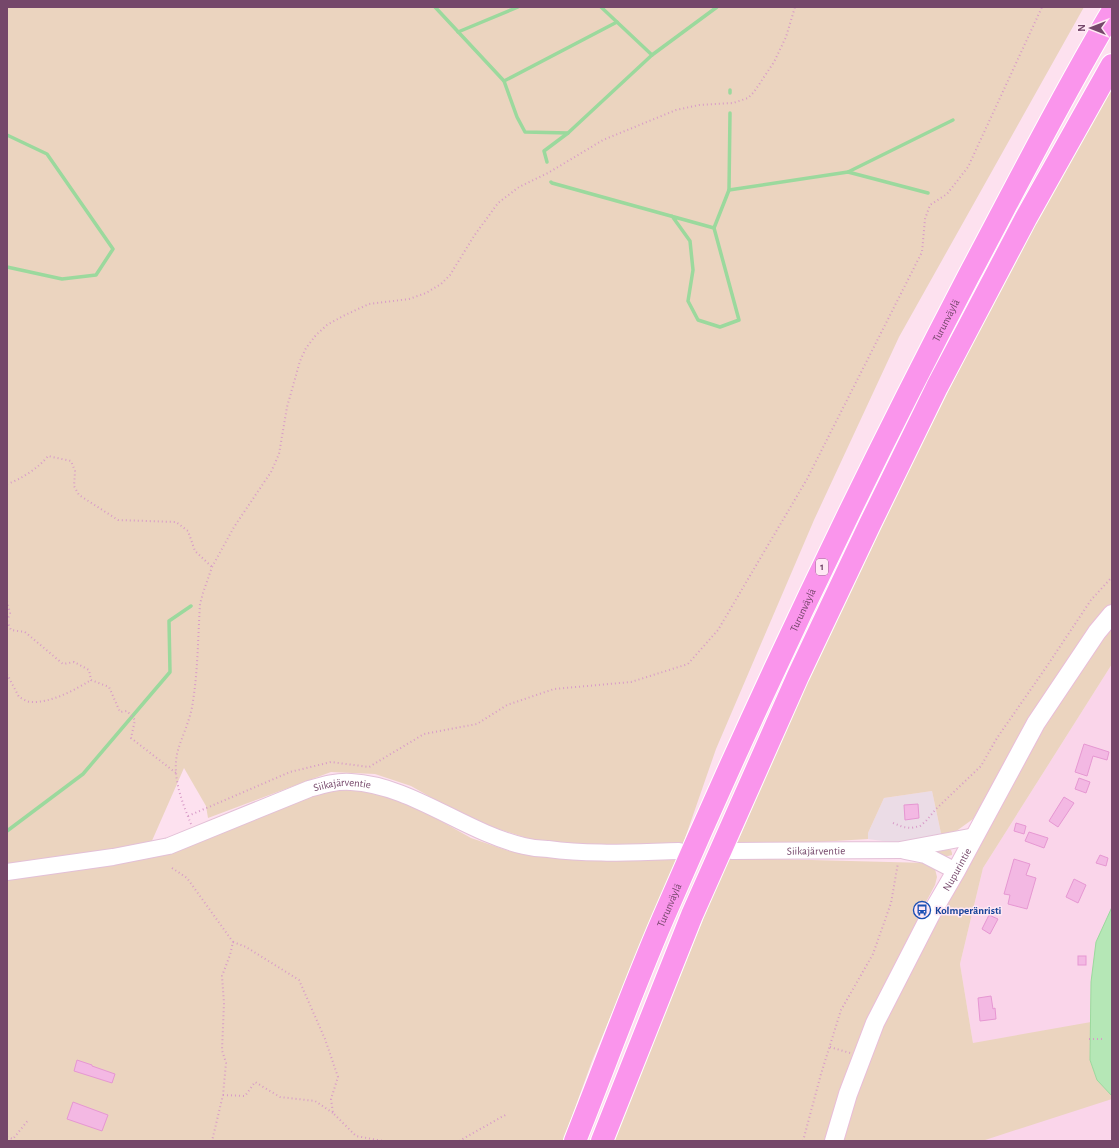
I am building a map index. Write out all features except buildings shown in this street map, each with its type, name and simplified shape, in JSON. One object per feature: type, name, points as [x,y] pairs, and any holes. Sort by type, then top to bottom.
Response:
[{"type":"highway","name":"Turunväylä","points":[[575,1141],[667,909],[774,669],[847,514],[914,380],[993,229],[1090,49],[1112,12]]},
{"type":"highway","name":"Turunväylä","points":[[602,1141],[692,915],[798,676],[937,387],[1022,225],[1112,64]]},
{"type":"main road","name":"Nupurintie","points":[[834,1141],[848,1094],[875,1023],[931,914],[1036,723],[1093,639],[1112,614]]},
{"type":"street","name":"Siikajärventie","points":[[7,872],[120,856],[169,846],[309,789],[333,783],[350,782],[369,784],[385,788],[431,807],[475,830],[497,839],[525,847],[583,852],[679,852]]},
{"type":"street","points":[[900,850],[975,836]]},
{"type":"street","points":[[900,850],[925,855],[956,871]]},
{"type":"street","name":"Siikajärventie","points":[[732,852],[900,850]]},
{"type":"path","points":[[196,836],[183,803],[176,773],[178,752],[193,702],[200,604],[212,567],[234,527],[271,472],[279,454],[287,407],[300,361],[306,348],[316,335],[327,325],[369,304],[409,299],[426,293],[441,284],[450,275],[474,236],[498,203],[519,187],[548,173],[603,140],[676,110],[699,105],[733,103],[748,98],[754,92],[774,62],[786,37],[795,7]]},
{"type":"path","points":[[188,816],[290,772],[331,762],[369,767],[424,734],[477,724],[507,705],[554,689],[631,682],[688,664],[718,630],[807,478],[922,252],[925,219],[930,204],[947,194],[968,167],[1042,7]]},
{"type":"path","points":[[7,484],[14,482],[44,462],[48,456],[71,461],[74,471],[74,486],[79,495],[118,520],[176,522],[188,531],[195,551],[212,567]]},
{"type":"path","points":[[893,823],[902,828],[920,826],[981,766],[997,738],[1091,600],[1112,577]]},
{"type":"path","points":[[7,601],[10,613],[7,621],[11,630],[25,632],[63,664],[74,662],[88,670],[91,680]]},
{"type":"path","points":[[7,674],[19,697],[30,702],[54,699],[80,687],[91,680]]},
{"type":"path","points":[[91,680],[109,687],[120,712],[127,711],[135,720],[131,738],[176,773]]},
{"type":"path","points":[[803,1141],[842,1010],[873,954],[891,903],[900,850]]},
{"type":"path","points":[[172,868],[187,878],[233,942],[246,948],[299,980],[325,1039],[338,1077],[331,1099],[333,1113]]},
{"type":"path","points":[[212,1141],[223,1095],[226,1062],[222,1050],[224,1003],[222,976],[233,942]]},
{"type":"path","points":[[1089,1039],[1105,1039]]},
{"type":"path","points":[[830,1047],[862,1056]]},
{"type":"path","points":[[223,1095],[245,1096],[255,1082],[280,1097],[315,1101],[333,1113],[356,1136],[383,1141]]},
{"type":"path","points":[[459,1141],[507,1114]]},
{"type":"path","points":[[7,1136],[13,1138],[29,1119]]},
{"type":"shaded area","points":[[7,7],[1084,7],[899,337],[814,520],[716,749],[683,844],[610,847],[548,845],[471,820],[411,786],[375,774],[331,772],[208,818],[206,806],[184,768],[151,843],[7,865]]},
{"type":"shaded area","points":[[1112,85],[1112,604],[1073,654],[973,819],[955,832],[942,838],[932,791],[884,798],[868,833],[868,839],[736,846],[794,710],[919,449],[1019,252]]},
{"type":"shaded area","points":[[1112,626],[1112,664],[983,868],[960,964],[973,1043],[1091,1022],[1090,1060],[1097,1080],[1112,1096],[1112,1099],[982,1141],[843,1141],[851,1117],[854,1095],[874,1044],[916,960],[1037,737]]},
{"type":"shaded area","points":[[1112,664],[1112,907],[1096,942],[1091,982],[1090,1060],[1097,1080],[1112,1096],[1112,1141],[982,1141],[992,1101],[973,1043],[960,964],[983,868]]},
{"type":"shaded area","points":[[341,789],[377,792],[414,806],[471,838],[509,851],[574,859],[677,857],[592,1061],[563,1141],[7,1141],[7,880],[164,855],[310,795]]},
{"type":"shaded area","points":[[932,791],[942,838],[922,842],[890,842],[868,839],[868,833],[884,798]]},
{"type":"shaded area","points":[[927,849],[951,850],[952,855],[939,855]]},
{"type":"shaded area","points":[[728,858],[928,863],[935,869],[937,877],[935,885],[919,915],[912,942],[826,1141],[613,1141]]},
{"type":"shaded area","points":[[1112,907],[1112,1096],[1097,1080],[1090,1060],[1091,982],[1096,942]]},
{"type":"waterway","points":[[435,7],[504,81],[517,117],[525,132],[568,133],[652,55],[601,7]]},
{"type":"waterway","points":[[458,32],[518,7]]},
{"type":"waterway","points":[[652,55],[717,7]]},
{"type":"waterway","points":[[504,81],[617,22]]},
{"type":"waterway","points":[[714,228],[729,190],[730,113]]},
{"type":"waterway","points":[[848,172],[953,120]]},
{"type":"waterway","points":[[547,162],[544,151],[568,133]]},
{"type":"waterway","points":[[7,135],[47,154],[113,249],[96,275],[62,279],[7,267]]},
{"type":"waterway","points":[[729,190],[848,172],[928,193]]},
{"type":"waterway","points":[[551,182],[552,183],[714,228],[739,320],[720,327],[698,320],[688,301],[693,270],[690,241],[672,216]]},
{"type":"waterway","points":[[7,831],[83,774],[170,672],[169,621],[191,606]]},
{"type":"place","name":"Kolmperänristi","points":[[922,910]]}]
